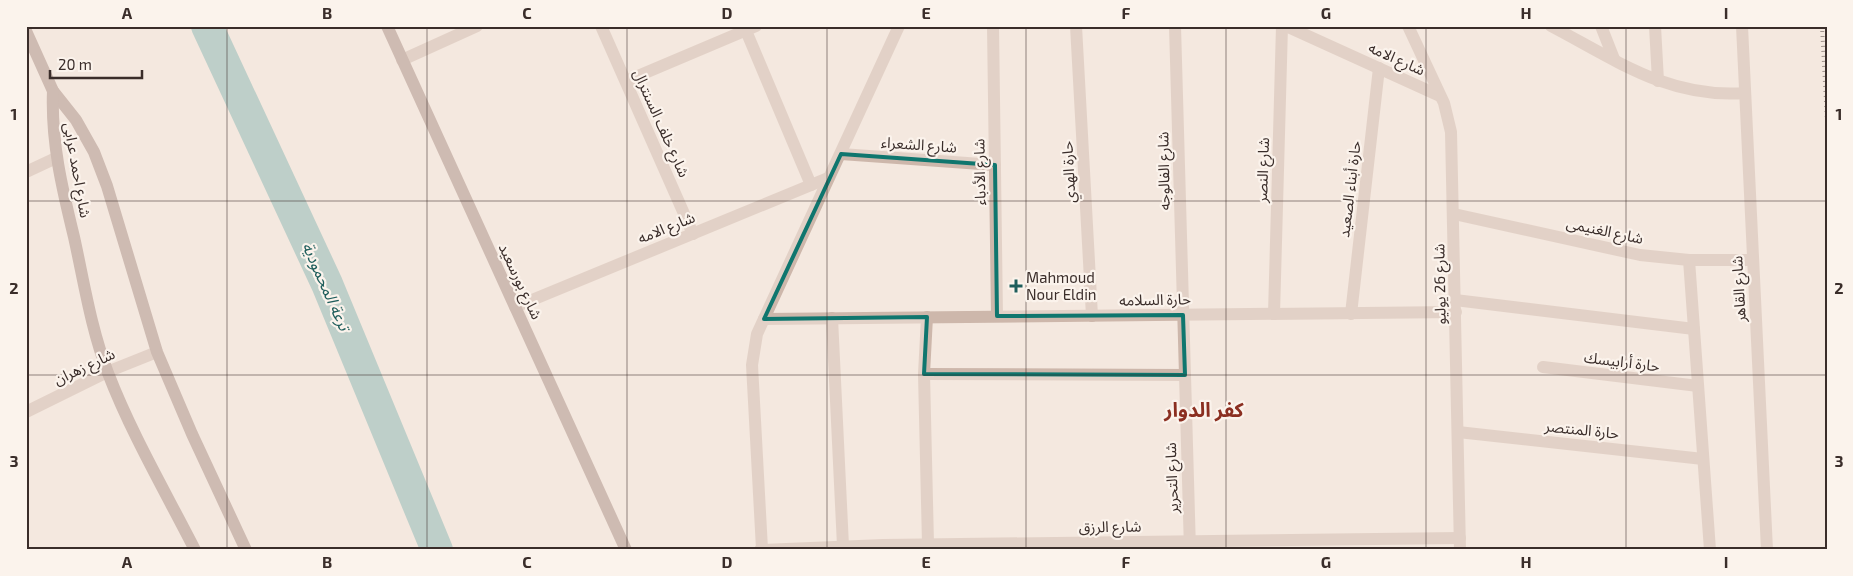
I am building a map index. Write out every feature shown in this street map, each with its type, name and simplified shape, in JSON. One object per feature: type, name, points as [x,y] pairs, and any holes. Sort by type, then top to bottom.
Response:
[{"type":"main road","name":"شارع بورسعيد","points":[[387,26],[626,550]]},
{"type":"main road","points":[[26,30],[53,91]]},
{"type":"main road","name":"شارع احمد عرابى","points":[[53,91],[52,125],[56,158],[92,323],[122,407],[195,550]]},
{"type":"main road","name":"شارع احمد عرابى","points":[[53,91],[76,120],[94,152],[108,186],[158,352],[192,434],[246,550]]},
{"type":"street","points":[[402,60],[477,26]]},
{"type":"street","name":"شارع خلف السنترال","points":[[601,26],[693,234]]},
{"type":"street","name":"شارع الأدباء","points":[[993,26],[997,316]]},
{"type":"street","name":"حارة الهدي","points":[[1076,26],[1092,316]]},
{"type":"street","name":"شارع الفالوجه","points":[[1175,26],[1183,315]]},
{"type":"street","name":"شارع الامه","points":[[1284,26],[1440,96]]},
{"type":"street","name":"شارع النصر","points":[[1274,314],[1284,26]]},
{"type":"street","name":"شارع 26 يوليو","points":[[1408,26],[1440,96],[1451,132],[1460,544]]},
{"type":"street","points":[[1551,26],[1658,81],[1701,93],[1746,93]]},
{"type":"street","points":[[1600,26],[1614,58]]},
{"type":"street","points":[[1655,26],[1658,81]]},
{"type":"street","name":"شارع القاهر","points":[[1742,26],[1767,550]]},
{"type":"street","points":[[761,550],[752,365],[758,334],[898,27]]},
{"type":"street","points":[[626,81],[749,28],[811,185]]},
{"type":"street","name":"حارة أبناء الصعيد","points":[[1351,314],[1379,68]]},
{"type":"street","name":"شارع الشعراء","points":[[840,154],[995,166]]},
{"type":"street","points":[[26,172],[56,158]]},
{"type":"street","name":"شارع الامه","points":[[515,307],[828,178]]},
{"type":"street","name":"شارع الغنيمى","points":[[1454,214],[1616,250],[1689,260],[1753,260]]},
{"type":"street","points":[[1689,260],[1710,550]]},
{"type":"street","name":"حارة السلامه","points":[[764,319],[1351,314],[1455,306],[1694,329]]},
{"type":"street","name":"شارع التحرير","points":[[1183,315],[1190,546]]},
{"type":"street","points":[[832,318],[843,546]]},
{"type":"street","points":[[927,318],[924,374],[928,544]]},
{"type":"street","name":"شارع زهران","points":[[26,412],[108,372],[158,352]]},
{"type":"street","name":"حارة أرابيسك","points":[[1543,367],[1698,386]]},
{"type":"street","points":[[924,374],[1185,375]]},
{"type":"street","name":"حارة المنتصر","points":[[1458,432],[1703,459]]},
{"type":"street","name":"شارع الرزق","points":[[761,550],[928,544],[1190,546],[1460,544]]},
{"type":"highlighted area","points":[[841,154],[995,165],[997,316],[1183,315],[1185,375],[924,374],[927,317],[764,319]]},
{"type":"waterway","name":"ترعة المحمودية","points":[[207,26],[327,284],[437,550]]},
{"type":"railway","points":[[1822,26],[1827,121]]},
{"type":"place","name":"Mahmoud Nour Eldin","points":[[1016,286]]},
{"type":"district","name":"كفر الدوار","points":[[1204,409]]}]
